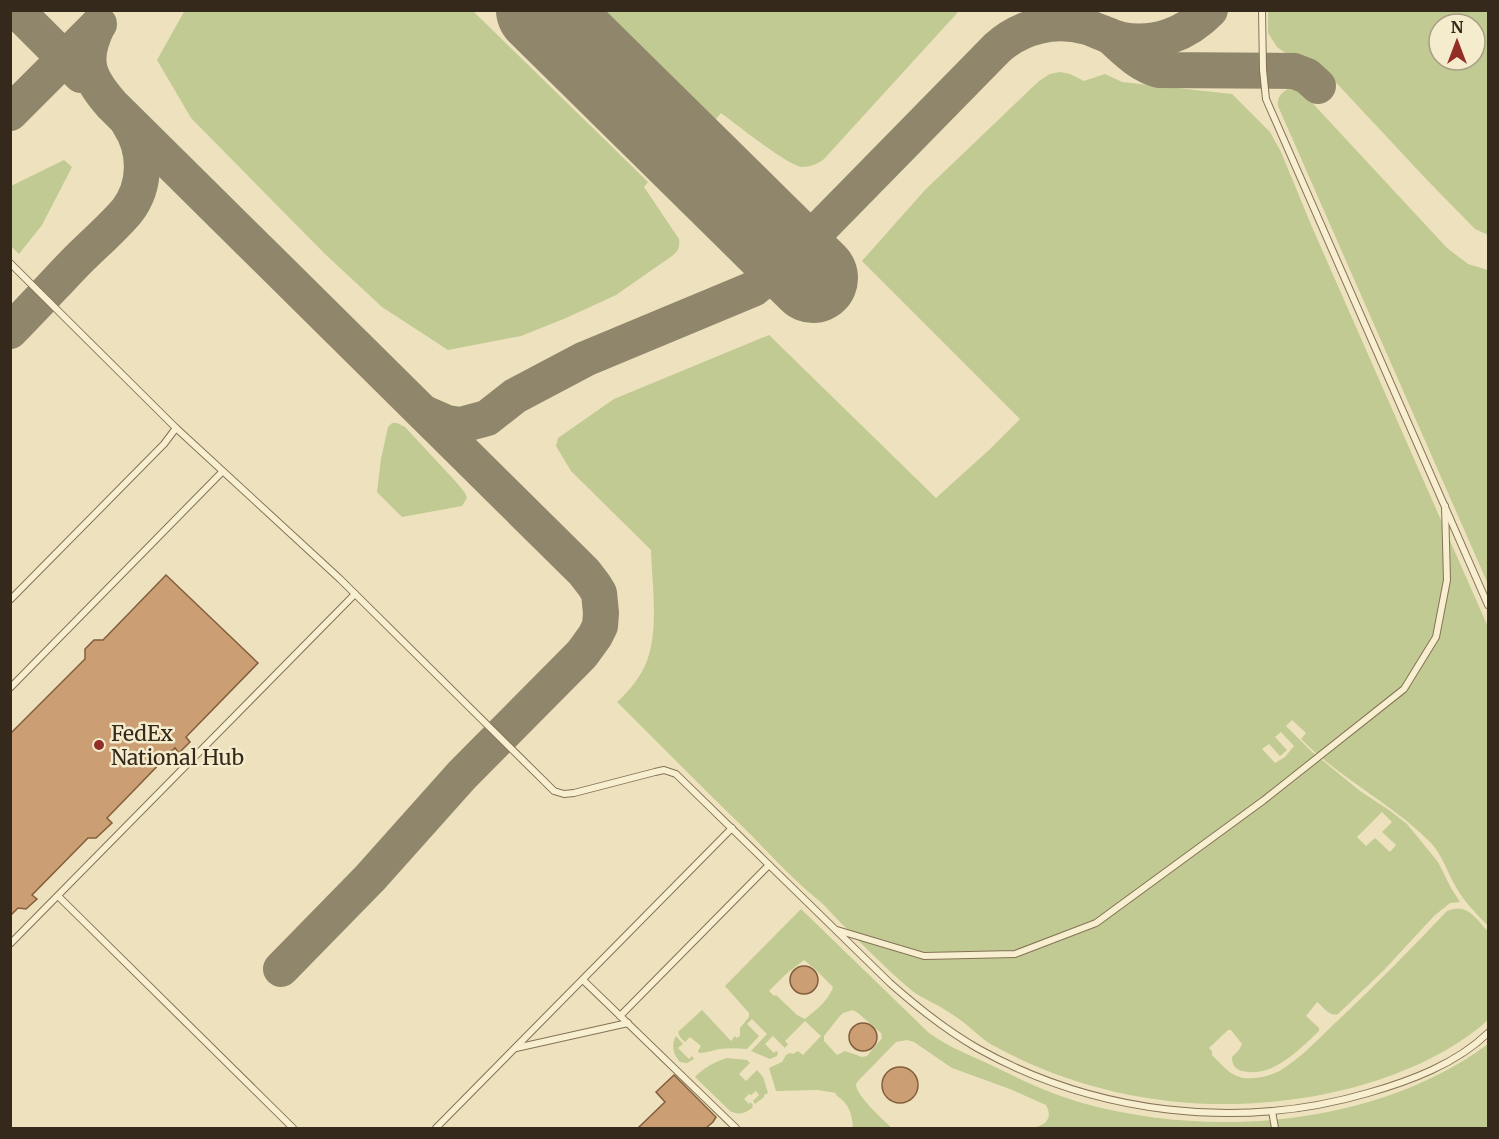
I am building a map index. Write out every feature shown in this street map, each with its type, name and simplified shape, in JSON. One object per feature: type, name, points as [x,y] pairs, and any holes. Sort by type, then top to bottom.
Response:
[{"type":"lane","points":[[1262,10],[1266,99],[1488,605]]},
{"type":"lane","points":[[10,262],[176,428],[340,579],[554,791],[564,794],[574,793],[655,772],[669,771],[676,774],[890,983],[924,1012],[977,1048],[1056,1084],[1136,1106],[1192,1112],[1272,1112],[1337,1101],[1382,1089],[1424,1073],[1464,1052],[1488,1033]]},
{"type":"lane","points":[[10,600],[164,444],[176,428]]},
{"type":"lane","points":[[10,688],[222,472]]},
{"type":"lane","points":[[835,929],[924,956],[1015,954],[1096,923],[1264,800],[1404,689],[1436,637],[1448,580],[1445,506]]},
{"type":"lane","points":[[10,944],[355,594]]},
{"type":"lane","points":[[436,1128],[732,828]]},
{"type":"lane","points":[[620,1016],[769,865]]},
{"type":"lane","points":[[58,896],[293,1128]]},
{"type":"lane","points":[[583,980],[736,1128]]},
{"type":"lane","points":[[516,1048],[628,1023]]},
{"type":"lane","points":[[1272,1112],[1275,1128]]},
{"type":"green space","points":[[185,10],[473,11],[648,182],[644,187],[679,239],[678,249],[672,256],[616,295],[566,318],[521,336],[448,350],[382,307],[324,253],[191,118],[157,60]]},
{"type":"green space","points":[[605,11],[959,11],[824,159],[814,165],[802,167],[774,152],[721,113],[715,120]]},
{"type":"green space","points":[[1268,11],[1488,11],[1488,235],[1475,229],[1328,74],[1313,63],[1288,55],[1277,47],[1268,33]]},
{"type":"green space","points":[[1060,72],[1070,74],[1084,81],[1105,74],[1122,82],[1232,94],[1270,132],[1281,152],[1488,627],[1488,926],[1459,892],[1431,843],[1400,816],[1316,753],[1301,739],[1306,733],[1292,720],[1286,726],[1311,751],[1360,791],[1407,824],[1438,862],[1460,902],[1450,903],[1434,916],[1384,970],[1338,1014],[1329,1013],[1317,1002],[1306,1016],[1319,1028],[1319,1031],[1285,1061],[1264,1071],[1253,1072],[1237,1069],[1232,1057],[1242,1044],[1231,1030],[1228,1030],[1209,1048],[1212,1055],[1231,1073],[1240,1077],[1254,1078],[1273,1074],[1295,1060],[1315,1043],[1447,911],[1460,908],[1465,910],[1488,931],[1488,1020],[1445,1051],[1368,1083],[1341,1091],[1288,1100],[1213,1104],[1175,1102],[1101,1088],[1065,1077],[1030,1064],[996,1047],[954,1015],[920,996],[892,973],[617,702],[638,678],[651,648],[654,606],[651,550],[571,471],[556,446],[558,438],[614,399],[769,335],[936,498],[1020,419],[862,261],[925,190],[1039,81],[1050,74]],"holes":[[[1281,732],[1294,746],[1285,757],[1275,763],[1262,749],[1269,744],[1280,756],[1287,750],[1275,737]],[[1382,812],[1392,822],[1382,832],[1396,845],[1390,852],[1375,838],[1366,846],[1357,837]]]},
{"type":"green space","points":[[1294,87],[1304,94],[1447,248],[1468,264],[1488,270],[1488,584],[1278,106],[1278,99],[1282,94]]},
{"type":"green space","points":[[64,160],[72,167],[42,225],[19,254],[11,246],[11,186]]},
{"type":"green space","points":[[392,423],[405,427],[457,483],[467,498],[462,506],[402,517],[377,492],[381,459],[388,427]]},
{"type":"green space","points":[[801,909],[929,1033],[952,1047],[1016,1077],[1086,1104],[1136,1115],[1188,1121],[1241,1122],[1294,1118],[1347,1108],[1397,1092],[1445,1071],[1488,1044],[1488,1128],[1027,1128],[1042,1125],[1048,1119],[1046,1105],[952,1068],[914,1042],[907,1040],[896,1042],[856,1085],[865,1101],[892,1128],[853,1128],[849,1109],[836,1093],[818,1090],[776,1091],[769,1068],[782,1062],[790,1053],[798,1051],[803,1055],[821,1036],[805,1021],[785,1041],[788,1044],[785,1048],[773,1036],[765,1044],[774,1053],[778,1052],[777,1056],[770,1059],[751,1051],[767,1034],[752,1019],[747,1024],[759,1036],[747,1049],[734,1048],[699,1053],[701,1046],[690,1037],[685,1042],[680,1037],[678,1032],[702,1010],[731,1041],[735,1036],[737,1038],[740,1036],[740,1028],[749,1017],[749,1013],[725,986]],"holes":[[[804,960],[833,987],[825,1000],[805,1019],[769,991]],[[853,1010],[881,1033],[882,1038],[867,1056],[862,1057],[845,1051],[837,1055],[824,1041],[824,1036],[839,1017]]]},
{"type":"green space","points":[[676,1036],[683,1044],[678,1048],[689,1059],[692,1056],[694,1059],[687,1063],[680,1062],[674,1053],[673,1046]]},
{"type":"green space","points":[[727,1058],[747,1060],[750,1063],[739,1074],[746,1081],[757,1070],[763,1077],[768,1093],[755,1104],[753,1101],[759,1095],[756,1091],[749,1094],[744,1099],[753,1105],[744,1113],[730,1111],[695,1077],[710,1065]]},
{"type":"building","name":"FedEx National Hub","points":[[166,575],[258,663],[186,737],[190,742],[179,753],[175,748],[107,818],[112,823],[96,838],[88,838],[32,895],[37,899],[26,909],[18,908],[10,916],[10,734],[85,659],[85,649],[94,640],[103,640]]},
{"type":"building","points":[[804,966],[814,970],[818,980],[814,990],[804,994],[794,990],[790,980],[794,970]]},
{"type":"building","points":[[863,1023],[873,1027],[877,1037],[873,1047],[863,1051],[853,1047],[849,1037],[853,1027]]},
{"type":"building","points":[[900,1067],[912,1073],[918,1085],[912,1097],[900,1103],[888,1097],[882,1085],[888,1073]]},
{"type":"building","points":[[674,1075],[716,1117],[713,1122],[706,1128],[638,1128],[665,1102],[656,1092]]},
{"type":"taxiway","points":[[16,10],[81,75]]},
{"type":"taxiway","points":[[424,413],[447,423],[461,425],[487,418],[515,396],[585,359],[753,289],[792,257],[997,48],[1017,34],[1039,26],[1063,23],[1087,27],[1122,40],[1146,41],[1181,32],[1210,10]]},
{"type":"taxiway","points":[[10,113],[99,24]]},
{"type":"taxiway","points":[[98,25],[90,48],[89,68],[97,86],[112,105],[584,572],[599,593],[600,626],[582,654],[462,775],[370,878],[281,969]]},
{"type":"taxiway","points":[[1110,36],[1138,60],[1159,70],[1294,71],[1307,76],[1318,86]]},
{"type":"taxiway","points":[[10,331],[127,211],[134,201],[142,168],[139,145],[129,124]]},
{"type":"runway","points":[[541,10],[813,278]]},
{"type":"place","name":"FedEx National Hub","points":[[99,745]]}]
